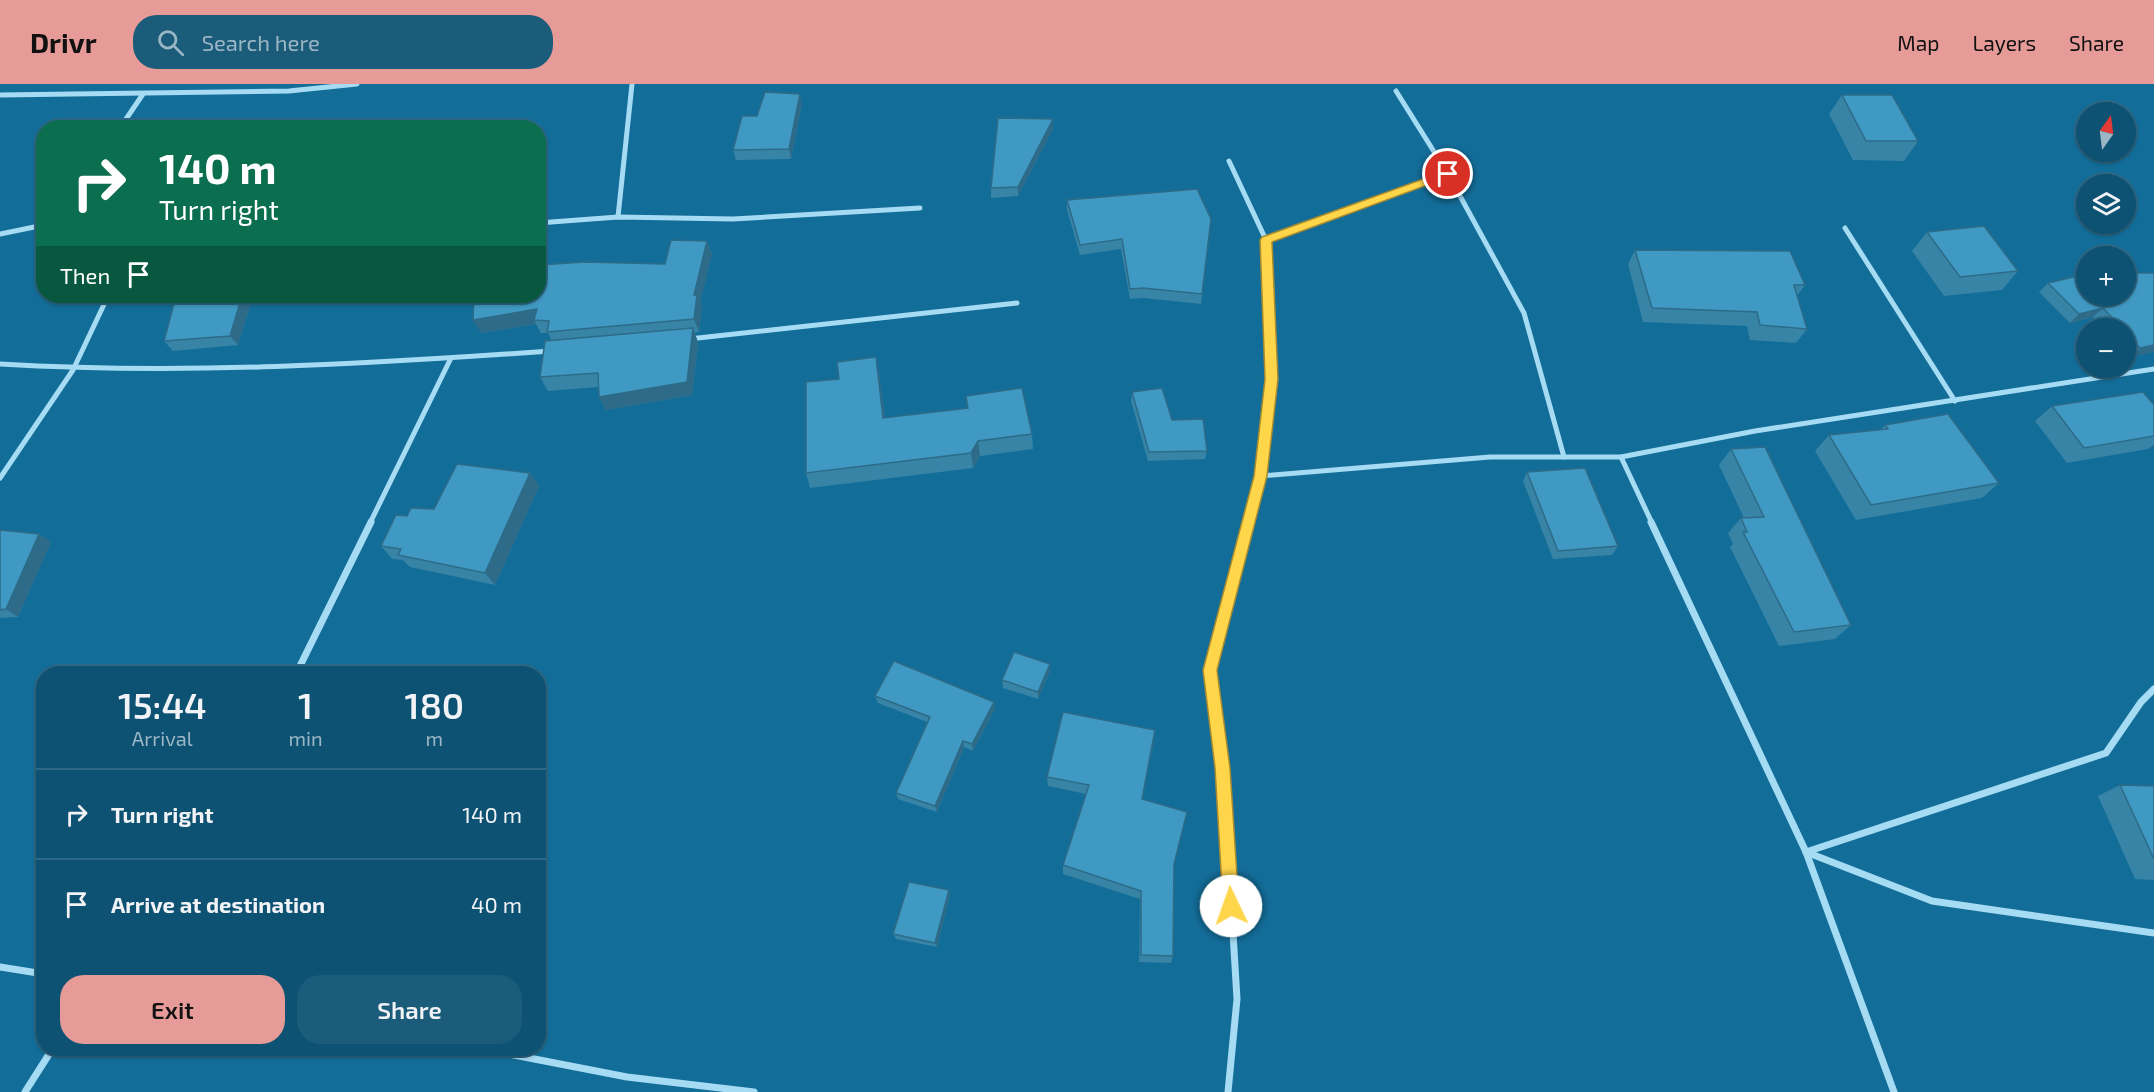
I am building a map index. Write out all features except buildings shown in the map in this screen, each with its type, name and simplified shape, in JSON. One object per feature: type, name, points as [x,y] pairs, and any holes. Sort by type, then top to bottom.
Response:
[{"type":"street","points":[[0,94],[143,94],[289,90],[357,84]]},
{"type":"street","points":[[618,217],[632,84]]},
{"type":"street","points":[[1396,91],[1448,174],[1524,313],[1564,457]]},
{"type":"street","points":[[125,120],[143,94]]},
{"type":"street","points":[[1228,1092],[1237,999],[1223,768],[1210,670],[1261,476],[1272,379],[1266,240],[1229,161]]},
{"type":"street","points":[[1266,240],[1448,174]]},
{"type":"street","points":[[546,222],[618,217],[733,219],[920,208]]},
{"type":"street","points":[[0,234],[36,227]]},
{"type":"street","points":[[1845,228],[1955,401]]},
{"type":"street","points":[[0,478],[73,370],[105,303]]},
{"type":"street","points":[[680,340],[1017,303]]},
{"type":"street","points":[[0,364],[73,370],[268,368],[554,350]]},
{"type":"street","points":[[300,666],[451,358]]},
{"type":"street","points":[[1261,476],[1490,457],[1621,457],[1755,431],[2154,369]]},
{"type":"street","points":[[1621,457],[1806,852],[1894,1092]]},
{"type":"street","points":[[1806,852],[2106,753],[2141,702],[2154,689]]},
{"type":"street","points":[[1806,852],[1932,901],[2154,933]]},
{"type":"street","points":[[0,967],[36,973]]},
{"type":"street","points":[[25,1092],[48,1056]]},
{"type":"street","points":[[519,1056],[627,1077],[754,1092]]},
{"type":"route","points":[[1231,906],[1223,768],[1210,670],[1261,476],[1272,379],[1266,240],[1448,174]]}]
